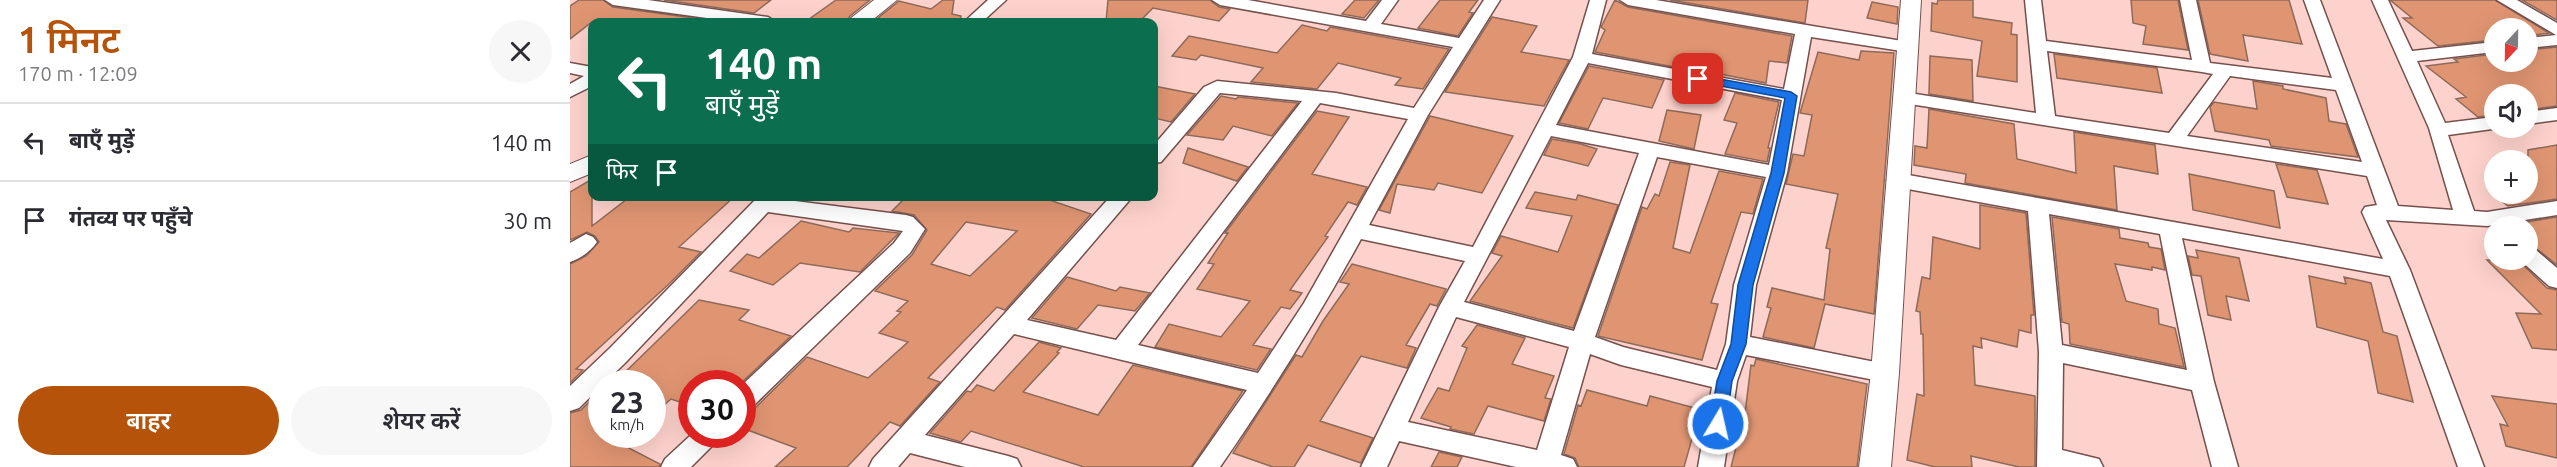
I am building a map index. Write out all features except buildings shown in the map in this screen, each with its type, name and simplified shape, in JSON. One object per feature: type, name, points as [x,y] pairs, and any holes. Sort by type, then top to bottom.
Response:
[{"type":"street","points":[[613,0],[740,18]]},
{"type":"street","points":[[863,18],[886,0]]},
{"type":"street","points":[[977,18],[998,0]]},
{"type":"street","points":[[1220,0],[1464,44]]},
{"type":"street","points":[[1370,27],[1390,0]]},
{"type":"street","points":[[1206,467],[1264,384],[1312,309],[1419,116],[1492,0]]},
{"type":"street","points":[[1374,467],[1450,307],[1479,256],[1582,57],[1598,0]]},
{"type":"street","points":[[1628,0],[1694,6],[1804,31],[1908,47]]},
{"type":"street","points":[[1875,467],[1885,373],[1911,0]]},
{"type":"street","points":[[2033,0],[2046,120]]},
{"type":"street","points":[[2170,0],[2188,1],[2202,67]]},
{"type":"street","points":[[2312,0],[2390,213]]},
{"type":"street","points":[[2380,0],[2439,130],[2437,130],[2483,221]]},
{"type":"street","points":[[2505,0],[2557,30]]},
{"type":"street","points":[[1711,467],[1725,381],[1738,344],[1745,285],[1777,173],[1804,31]]},
{"type":"street","points":[[2538,42],[2557,40]]},
{"type":"street","points":[[2038,45],[2343,85]]},
{"type":"street","points":[[2406,57],[2484,48]]},
{"type":"street","points":[[1582,57],[1791,96]]},
{"type":"street","points":[[570,68],[588,71]]},
{"type":"street","points":[[2174,140],[2225,70]]},
{"type":"street","points":[[570,91],[588,81]]},
{"type":"street","points":[[1158,152],[1210,91],[1217,87],[1316,97],[1419,116]]},
{"type":"street","points":[[1121,351],[1316,97]]},
{"type":"street","points":[[1903,98],[2375,171]]},
{"type":"street","points":[[2538,117],[2557,114]]},
{"type":"street","points":[[2439,130],[2484,124]]},
{"type":"street","points":[[1545,129],[1777,173]]},
{"type":"street","points":[[1394,429],[1555,464],[1582,342],[1650,150]]},
{"type":"street","points":[[570,174],[588,165]]},
{"type":"street","points":[[1897,180],[2399,270]]},
{"type":"street","points":[[570,401],[618,355],[767,201]]},
{"type":"street","points":[[756,388],[902,248],[915,229],[906,222],[774,201]]},
{"type":"street","points":[[882,467],[1119,201]]},
{"type":"street","points":[[2038,206],[2051,352],[2049,463],[2090,467]]},
{"type":"street","points":[[2471,467],[2399,270],[2372,212],[2483,221],[2557,208]]},
{"type":"street","points":[[2169,229],[2202,382],[2225,467]]},
{"type":"street","points":[[1356,230],[1479,256]]},
{"type":"street","points":[[2538,264],[2557,280]]},
{"type":"street","points":[[1450,307],[1582,342],[1621,356],[1725,381]]},
{"type":"street","points":[[1008,324],[1264,384]]},
{"type":"street","points":[[1738,344],[1885,373]]},
{"type":"street","points":[[2051,352],[2202,382]]},
{"type":"street","points":[[905,441],[1008,467]]},
{"type":"street","points":[[674,467],[694,448]]},
{"type":"route","points":[[1698,79],[1791,96],[1777,173],[1745,285],[1738,344],[1725,381],[1718,424]]}]
